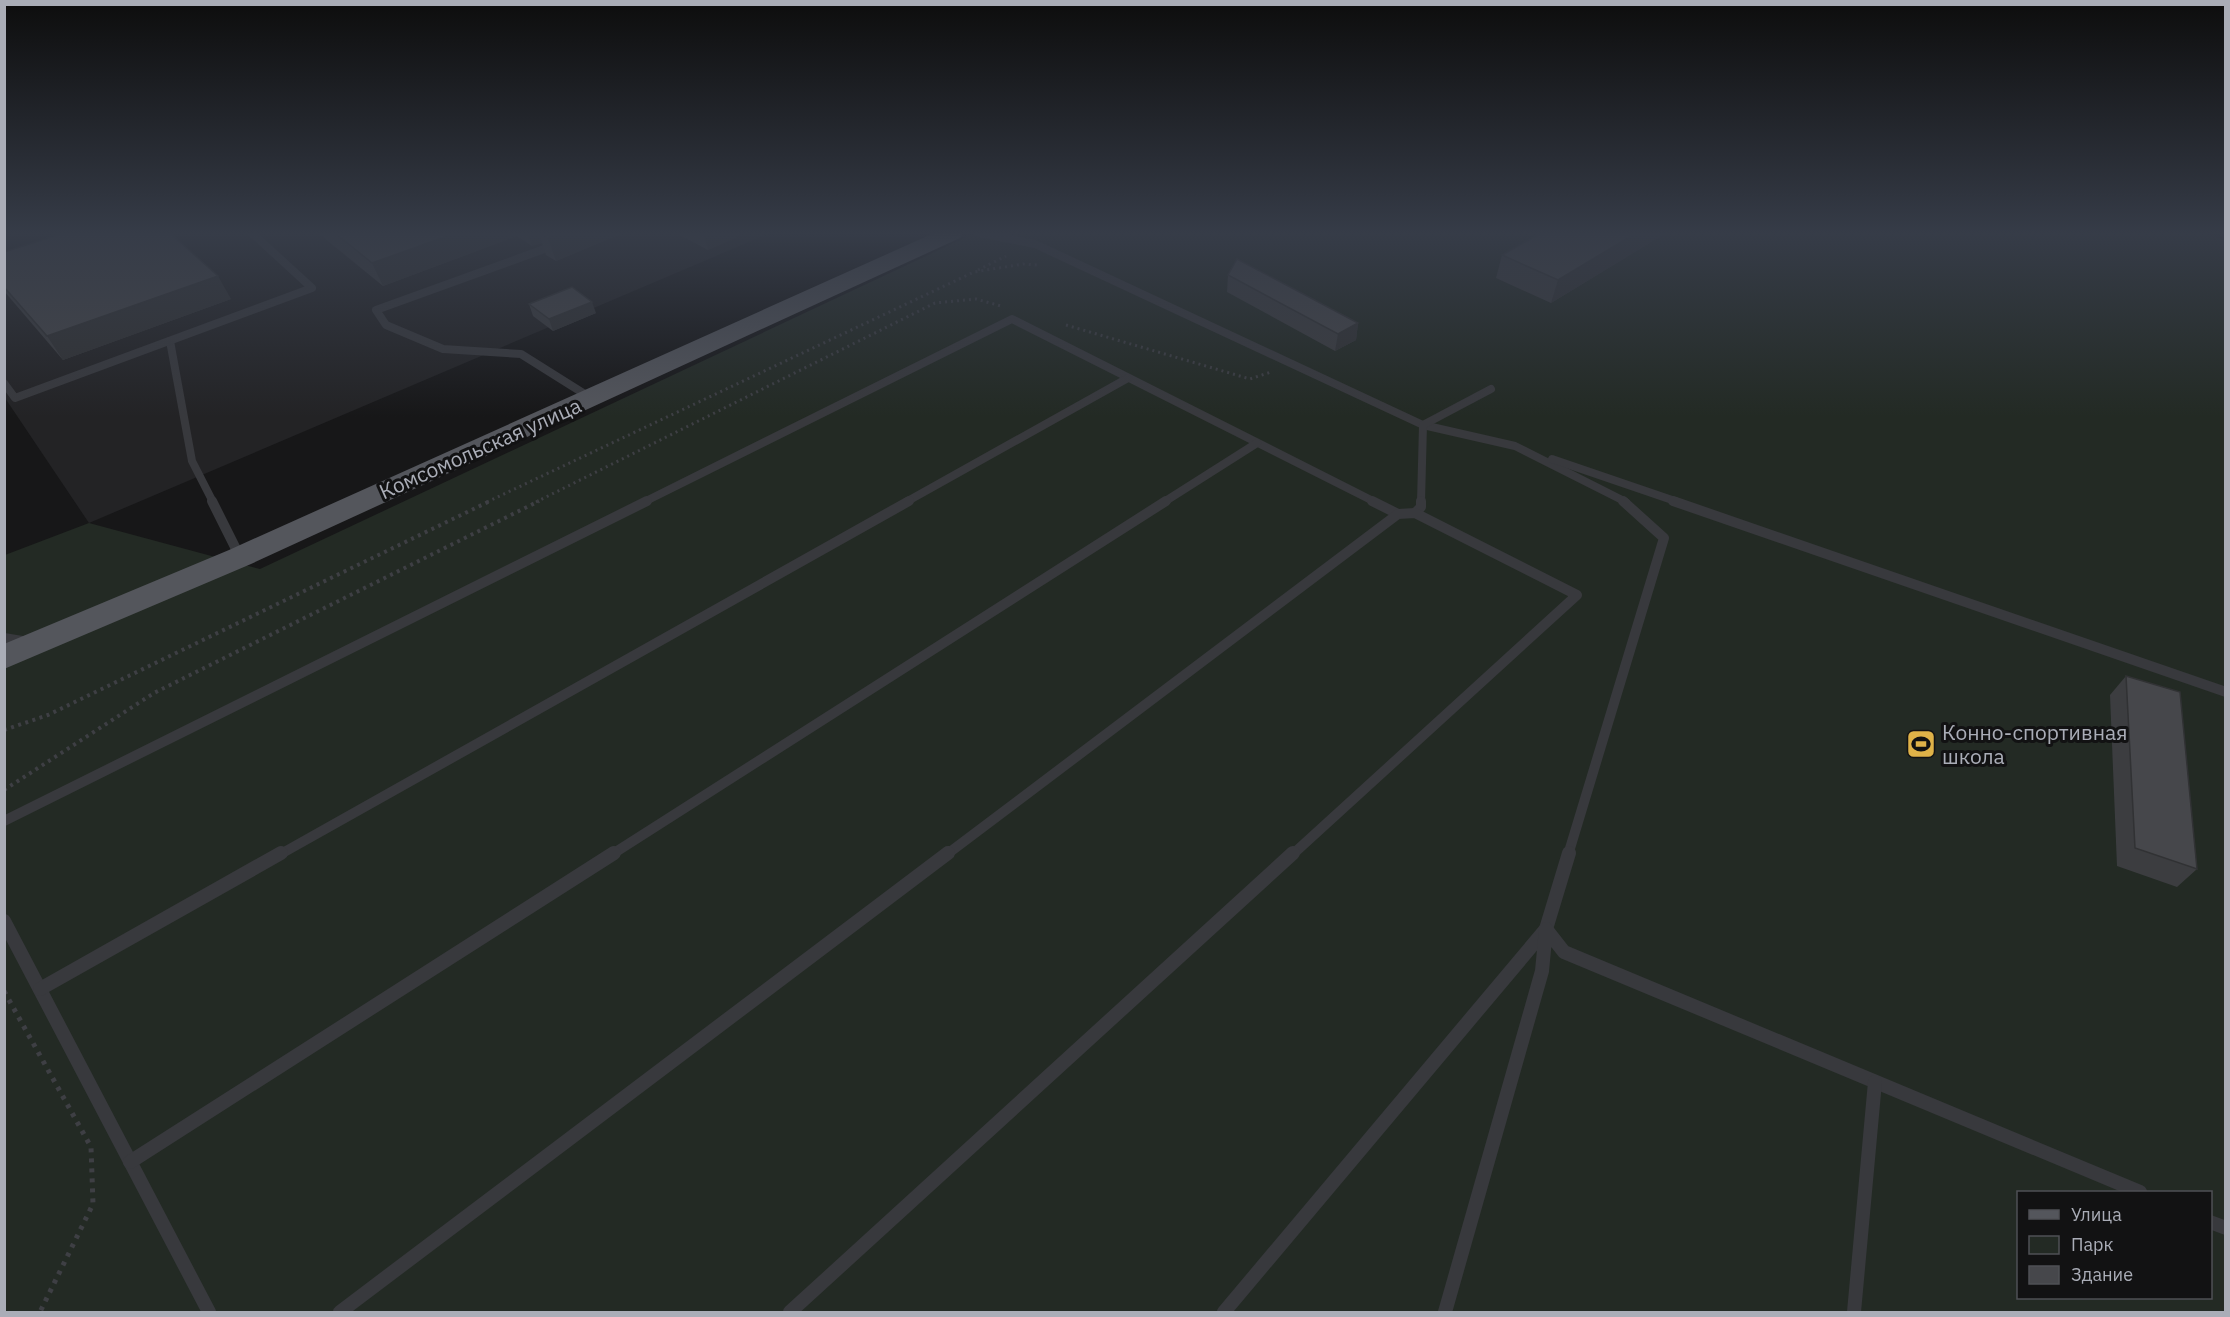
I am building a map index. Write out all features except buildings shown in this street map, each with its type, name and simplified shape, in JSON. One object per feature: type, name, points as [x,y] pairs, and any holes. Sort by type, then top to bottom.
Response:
[{"type":"main road","name":"Комсомольская улица","points":[[4,657],[240,557],[818,294]]},
{"type":"lane","points":[[4,383],[15,398],[295,294]]},
{"type":"lane","points":[[419,294],[376,310],[386,325],[443,349],[521,354],[591,398]]},
{"type":"lane","points":[[1143,294],[1422,425],[1515,446],[2226,693]]},
{"type":"lane","points":[[4,821],[1012,319],[1398,514],[1416,513],[1577,595],[790,1312]]},
{"type":"lane","points":[[170,341],[192,461],[240,557]]},
{"type":"lane","points":[[40,989],[1128,378]]},
{"type":"lane","points":[[1422,425],[1491,389]]},
{"type":"lane","points":[[1416,513],[1421,507],[1422,425]]},
{"type":"lane","points":[[130,1162],[1257,443]]},
{"type":"lane","points":[[1445,1312],[1542,971],[1546,929],[1664,538],[1627,503],[1515,446]]},
{"type":"lane","points":[[340,1312],[1398,514]]},
{"type":"lane","points":[[4,638],[37,643]]},
{"type":"lane","points":[[4,921],[208,1312]]},
{"type":"lane","points":[[1546,929],[1564,952],[2138,1191]]},
{"type":"lane","points":[[1224,1312],[1546,929]]},
{"type":"lane","points":[[1854,1312],[1875,1082]]},
{"type":"lane","points":[[2212,1222],[2226,1228]]},
{"type":"path","points":[[4,730],[48,715],[352,566],[926,294]]},
{"type":"path","points":[[4,790],[154,693],[935,303],[976,299],[1006,307]]},
{"type":"path","points":[[1060,323],[1250,379],[1271,373],[1266,365]]},
{"type":"path","points":[[4,991],[91,1147],[93,1204],[40,1312]]},
{"type":"shaded area","points":[[4,294],[626,294],[89,523],[5,398]]},
{"type":"green space","points":[[844,294],[2225,294],[2225,1312],[5,1312],[5,555],[89,523],[260,569]]},
{"type":"place","name":"Конно-спортивная школа","points":[[1921,744]]}]
